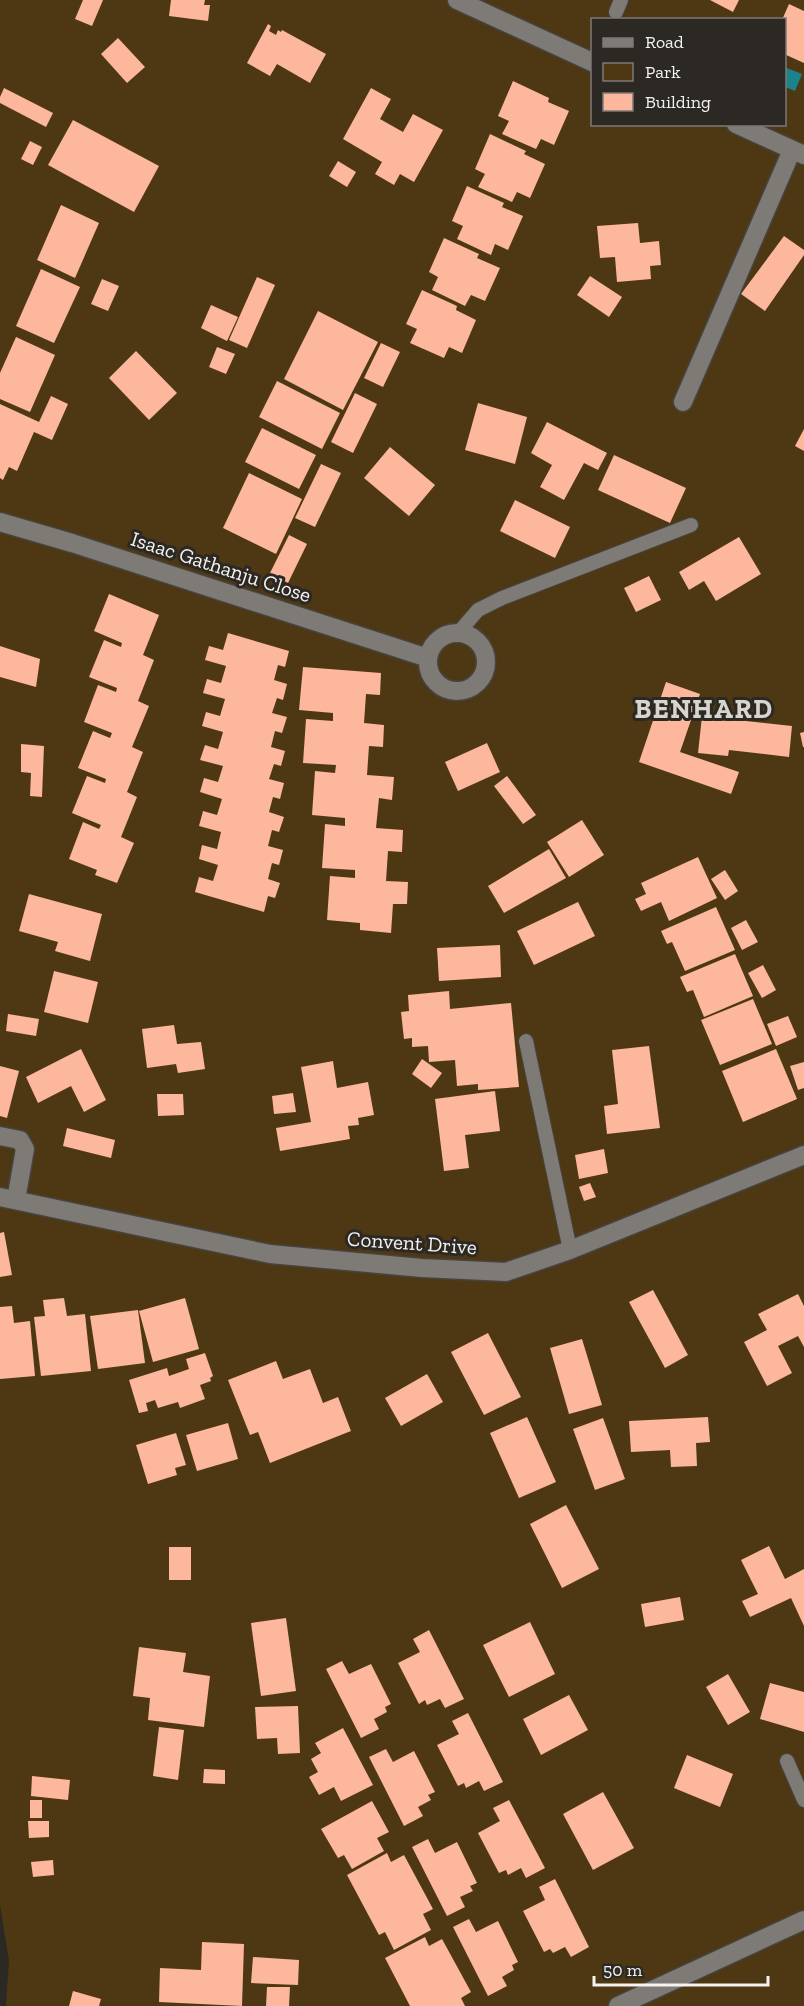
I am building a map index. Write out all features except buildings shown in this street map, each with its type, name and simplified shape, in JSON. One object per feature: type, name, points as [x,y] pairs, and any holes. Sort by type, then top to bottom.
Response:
[{"type":"street","points":[[457,0],[591,62]]},
{"type":"street","points":[[683,402],[798,152],[740,126]]},
{"type":"street","name":"Isaac Gathanju Close","points":[[0,522],[428,658]]},
{"type":"street","points":[[459,632],[473,637],[478,642],[483,648],[487,662],[483,676],[473,687],[462,691],[449,691],[438,685],[430,675],[428,658],[433,644],[444,635],[459,632]]},
{"type":"street","points":[[0,1136],[20,1140],[25,1149],[8,1198]]},
{"type":"street","name":"Convent Drive","points":[[8,1198],[270,1254],[411,1267],[506,1272],[570,1250],[804,1155]]},
{"type":"street","points":[[618,2006],[804,1920]]},
{"type":"lane","points":[[459,632],[478,610],[502,598],[691,525]]},
{"type":"lane","points":[[526,1041],[570,1250]]},
{"type":"lane","points":[[787,1761],[804,1800]]},
{"type":"green space","points":[[0,0],[804,0],[804,2006],[6,2006],[9,1961],[0,1905]]},
{"type":"water","points":[[786,68],[802,74],[795,91],[786,87]]},
{"type":"district","name":"BENHARD","points":[[704,709]]}]
